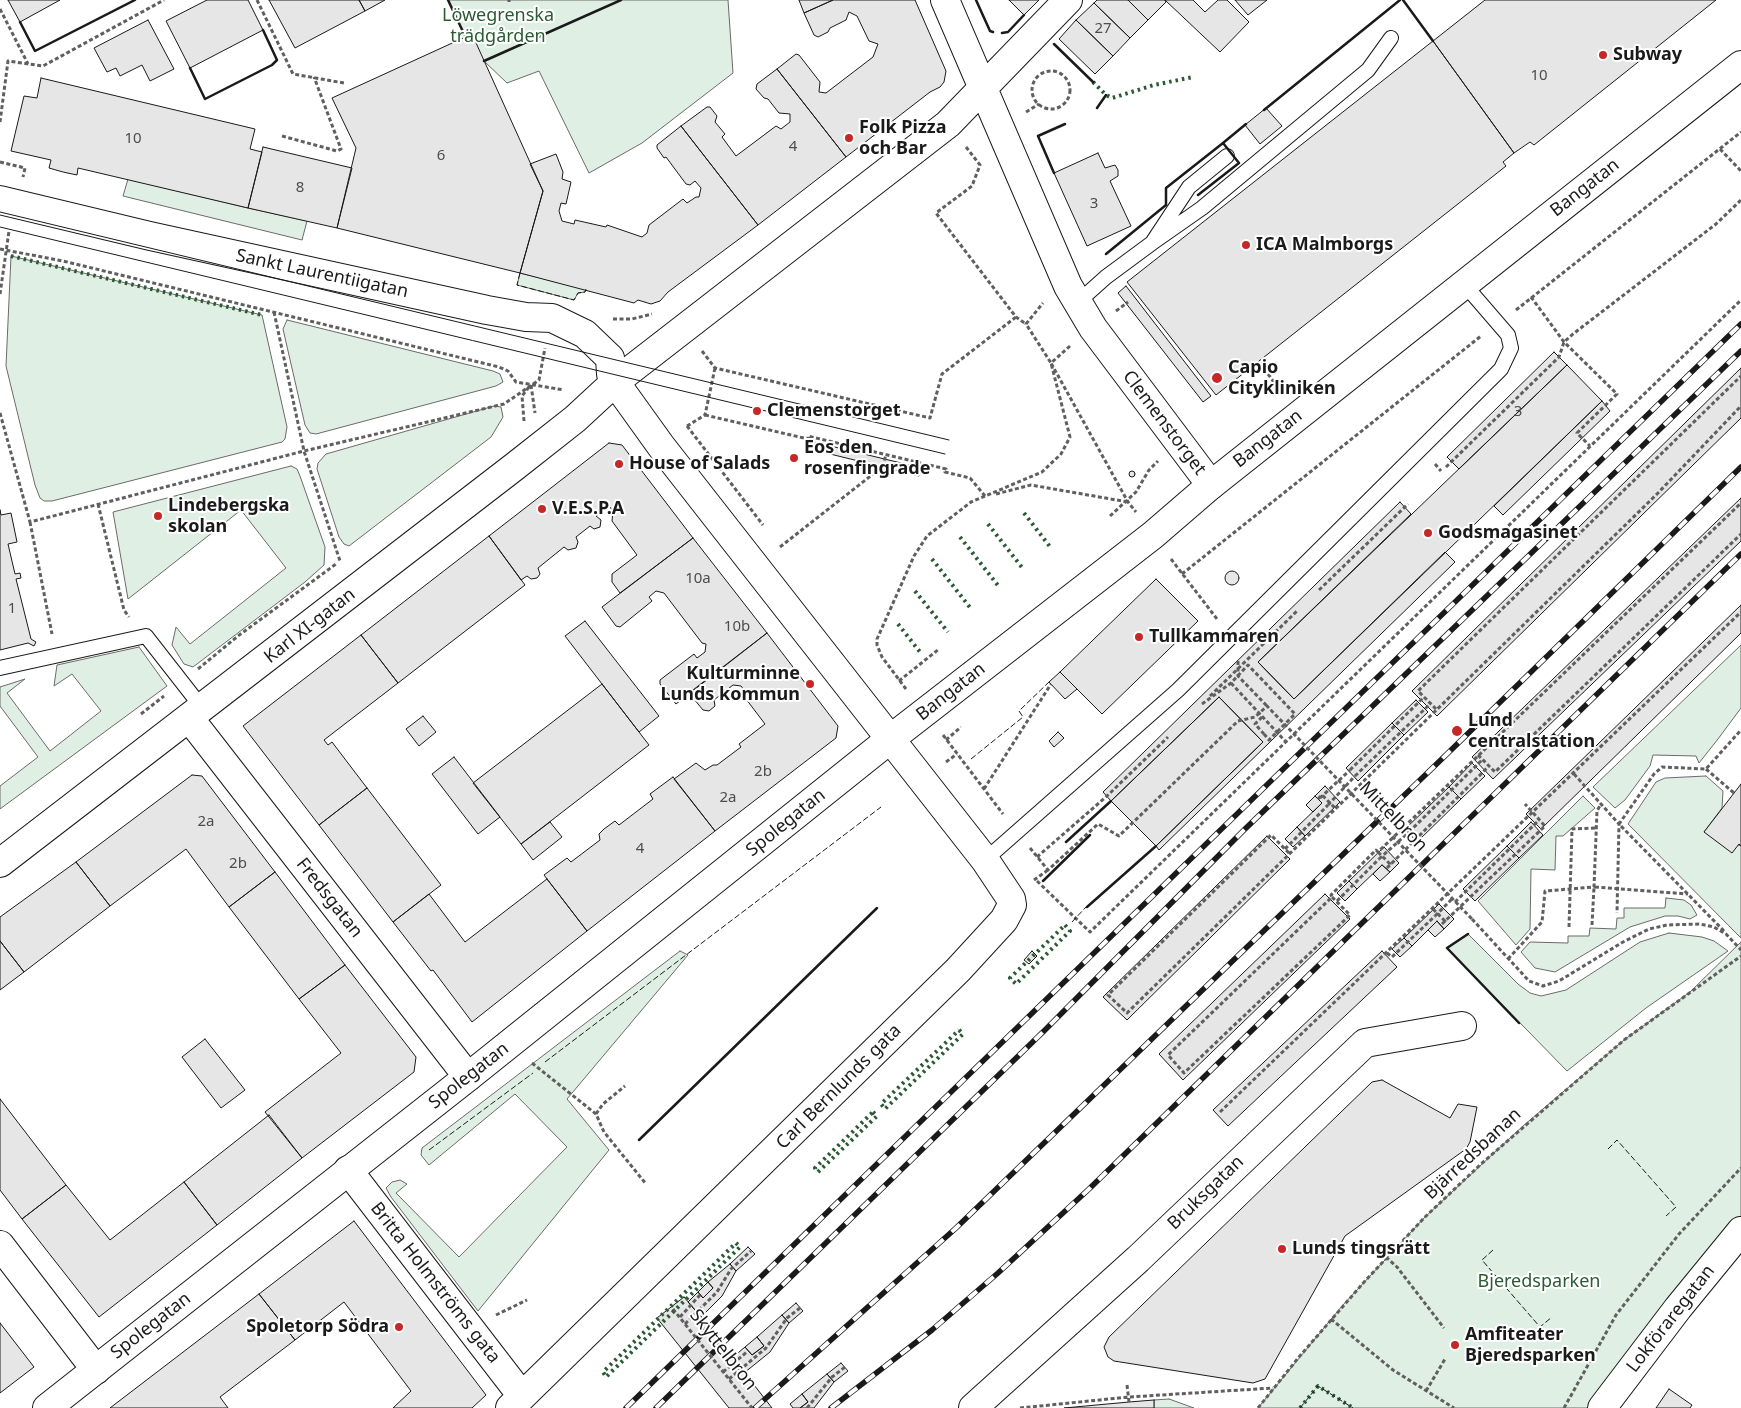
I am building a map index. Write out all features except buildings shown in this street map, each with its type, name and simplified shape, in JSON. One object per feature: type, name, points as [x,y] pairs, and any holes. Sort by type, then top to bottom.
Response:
[{"type":"street","name":"Clemenstorget","points":[[945,0],[1073,294],[1210,485]]},
{"type":"street","points":[[889,740],[662,446],[615,382],[948,124],[1068,0]]},
{"type":"street","name":"Bangatan","points":[[889,740],[1153,535],[1210,485],[1741,65]]},
{"type":"street","name":"Sankt Laurentiigatan","points":[[0,200],[160,238],[487,310],[526,317],[552,318],[585,334],[610,358],[611,374],[615,382]]},
{"type":"street","name":"Karl XI-gatan","points":[[0,864],[196,714],[594,403],[615,382]]},
{"type":"street","name":"Fredsgatan","points":[[196,714],[468,1077]]},
{"type":"street","name":"Carl Bernlunds gata","points":[[516,1402],[958,970],[1004,920],[1012,905],[1012,899],[985,860],[909,762],[889,740]]},
{"type":"street","name":"Spolegatan","points":[[47,1408],[510,1044],[889,740]]},
{"type":"street","name":"Bruksgatan","points":[[972,1408],[1138,1259],[1365,1043],[1462,1026]]},
{"type":"street","name":"Britta Holmströms gata","points":[[348,1170],[516,1402]]},
{"type":"street","name":"Lokföraregatan","points":[[1602,1408],[1678,1308],[1741,1231]]},
{"type":"street","points":[[0,1245],[96,1370]]},
{"type":"lane","points":[[1073,294],[1106,277],[1152,242],[1202,208],[1368,70],[1392,38]]},
{"type":"lane","points":[[1152,242],[1189,187],[1227,156]]},
{"type":"lane","points":[[985,860],[1152,714],[1501,369],[1511,348],[1508,335],[1499,322],[1464,284]]},
{"type":"lane","points":[[0,668],[146,636],[182,682],[196,714]]},
{"type":"path","points":[[0,122],[8,61],[43,66],[164,0]]},
{"type":"path","points":[[257,0],[293,74],[344,83]]},
{"type":"path","points":[[0,9],[28,64]]},
{"type":"path","points":[[1048,71],[1065,78],[1069,89],[1066,101],[1056,108],[1044,107],[1039,104],[1034,100],[1032,88],[1037,77],[1048,71]]},
{"type":"path","points":[[282,136],[337,151],[341,149],[314,77]]},
{"type":"path","points":[[1023,114],[1039,104]]},
{"type":"path","points":[[1182,574],[1741,132]]},
{"type":"path","points":[[965,146],[980,165],[972,186],[936,213],[1016,318],[1026,324],[1052,363],[1128,502],[1139,517]]},
{"type":"path","points":[[1720,149],[1741,171]]},
{"type":"path","points":[[1446,467],[1559,357],[1564,342],[1716,224],[1741,200]]},
{"type":"path","points":[[0,249],[63,261],[499,367],[508,370],[516,382],[566,391],[577,398],[594,403]]},
{"type":"path","points":[[1026,324],[1050,294],[1073,294]]},
{"type":"path","points":[[1531,297],[1564,342],[1617,394],[1577,433],[1590,446]]},
{"type":"path","points":[[1035,879],[1053,899],[1090,932],[1741,300]]},
{"type":"path","points":[[1114,313],[1128,302]]},
{"type":"path","points":[[274,312],[304,451],[340,561]]},
{"type":"path","points":[[30,522],[304,451],[504,404],[530,384],[539,380],[552,318]]},
{"type":"path","points":[[698,346],[715,368],[930,418],[942,374],[1016,318]]},
{"type":"path","points":[[1052,363],[1074,343]]},
{"type":"path","points":[[1052,363],[1070,437],[1061,454],[1042,472],[971,502],[927,536],[914,556],[878,634],[876,645],[878,650],[899,680],[1048,870],[1098,824],[1119,836],[1238,721],[1255,718],[1267,706]]},
{"type":"path","points":[[705,416],[715,368]]},
{"type":"path","points":[[1268,374],[1276,385]]},
{"type":"path","points":[[1436,709],[1418,692],[1741,376]]},
{"type":"path","points":[[518,426],[524,422],[522,396],[530,384]]},
{"type":"path","points":[[1289,852],[1127,1013],[1108,995],[1271,835],[1289,852],[1291,855],[1336,810],[1335,808],[1658,493],[1741,406]]},
{"type":"path","points":[[0,412],[30,522],[57,656]]},
{"type":"path","points":[[681,431],[705,416],[886,454],[946,469],[945,472],[970,478],[984,496]]},
{"type":"path","points":[[780,547],[882,467],[886,454]]},
{"type":"path","points":[[1110,516],[1128,502],[1148,470],[1159,459]]},
{"type":"path","points":[[984,496],[1031,485],[1128,502]]},
{"type":"path","points":[[1332,897],[1350,915],[1184,1073],[1168,1055],[1332,897],[1330,895],[1376,850],[1378,852],[1741,503]]},
{"type":"path","points":[[98,504],[124,610],[133,624],[146,636]]},
{"type":"path","points":[[1319,590],[1408,504]]},
{"type":"path","points":[[1478,755],[1495,772],[1741,534]]},
{"type":"path","points":[[1167,554],[1231,637]]},
{"type":"path","points":[[137,717],[238,636],[348,555]]},
{"type":"path","points":[[1262,717],[1255,724],[1269,740],[1295,714],[1248,665],[1231,683],[1202,704],[1297,612]]},
{"type":"path","points":[[1220,1112],[1533,814],[1741,612]]},
{"type":"path","points":[[899,680],[939,649]]},
{"type":"path","points":[[1238,676],[1240,667]]},
{"type":"path","name":"Mittelbron","points":[[1238,676],[1454,900],[1529,981],[1543,986],[1559,981],[1649,930],[1667,924],[1700,924],[1726,934]]},
{"type":"path","points":[[1231,683],[1286,742]]},
{"type":"path","points":[[984,789],[1051,684]]},
{"type":"path","points":[[1335,808],[1322,795],[1319,798],[1339,780],[1350,770],[1424,697]]},
{"type":"path","points":[[1284,849],[1430,704]]},
{"type":"path","points":[[946,740],[961,727]]},
{"type":"path","points":[[1706,769],[1741,730]]},
{"type":"path","points":[[1037,857],[1107,796],[1168,737]]},
{"type":"path","points":[[1337,901],[1483,759]]},
{"type":"path","points":[[1378,852],[1390,864],[1387,868],[1489,766]]},
{"type":"path","points":[[1617,913],[1619,824],[1654,774],[1662,767],[1706,769],[1734,793]]},
{"type":"path","points":[[1574,774],[1619,824],[1741,950]]},
{"type":"path","points":[[1433,909],[1445,921],[1441,924],[1460,907],[1472,898],[1545,826],[1525,804]]},
{"type":"path","points":[[1592,924],[1597,811],[1601,804]]},
{"type":"path","points":[[1387,953],[1392,957],[1434,916],[1466,892],[1539,820]]},
{"type":"path","points":[[1569,927],[1572,829],[1596,828]]},
{"type":"path","points":[[1508,959],[1542,922],[1545,891],[1618,888],[1688,894]]},
{"type":"path","name":"Bjärredsbanan","points":[[1258,1408],[1330,1319],[1386,1257],[1481,1164],[1624,1040],[1741,956]]},
{"type":"path","points":[[510,1044],[596,1114],[604,1132],[646,1184]]},
{"type":"path","points":[[596,1114],[603,1104],[625,1086]]},
{"type":"path","points":[[1564,1408],[1616,1315],[1679,1234],[1741,1168]]},
{"type":"path","points":[[685,1324],[717,1292],[731,1269],[751,1251]]},
{"type":"path","points":[[1386,1257],[1397,1267],[1444,1328]]},
{"type":"path","points":[[680,1317],[700,1295]]},
{"type":"path","points":[[729,1379],[766,1348],[787,1318],[800,1308]]},
{"type":"path","name":"Skyttelbron","points":[[673,1309],[752,1408]]},
{"type":"path","points":[[1330,1319],[1376,1358],[1454,1408]]},
{"type":"path","points":[[723,1372],[748,1351]]},
{"type":"path","points":[[1426,1391],[1445,1359]]},
{"type":"path","points":[[807,1408],[832,1377],[845,1367]]},
{"type":"path","points":[[1127,1385],[1129,1402]]},
{"type":"path","points":[[1022,1406],[1273,1388]]},
{"type":"green space","name":"Löwegrenska trädgården","points":[[448,0],[728,0],[733,73],[642,143],[589,173],[539,71],[507,83],[484,61],[466,38]]},
{"type":"green space","points":[[128,179],[307,221],[302,240],[123,196]]},
{"type":"green space","points":[[11,256],[262,315],[287,427],[285,439],[282,442],[52,501],[44,501],[40,498],[35,485],[6,366]]},
{"type":"green space","points":[[520,273],[586,289],[585,292],[578,293],[574,300],[517,285]]},
{"type":"green space","points":[[287,320],[493,371],[500,374],[503,382],[496,386],[316,434],[310,433],[305,425],[283,329]]},
{"type":"green space","points":[[494,406],[501,407],[503,417],[491,437],[349,546],[344,544],[339,537],[317,469],[318,463],[326,454]]},
{"type":"green space","points":[[291,466],[297,469],[300,476],[325,547],[324,565],[305,582],[193,667],[184,664],[172,645],[176,627],[190,644],[286,568],[241,510],[128,599],[113,512]]},
{"type":"green space","points":[[1741,645],[1741,708],[1718,739],[1699,763],[1696,756],[1653,755],[1650,766],[1625,800],[1615,808],[1593,787]]},
{"type":"green space","points":[[139,647],[167,686],[0,809],[0,786],[38,757],[0,706],[0,687],[25,679],[7,693],[50,751],[101,711],[72,674],[54,686],[57,665]]},
{"type":"green space","points":[[1706,776],[1723,791],[1722,808],[1704,832],[1741,846],[1741,938],[1628,824],[1656,782],[1665,778]]},
{"type":"green space","points":[[1583,796],[1595,808],[1563,836],[1556,836],[1555,870],[1531,869],[1530,929],[1516,945],[1478,901]]},
{"type":"green space","points":[[1666,898],[1684,900],[1691,905],[1697,915],[1690,919],[1678,916],[1665,916],[1630,927],[1555,972],[1535,968],[1521,952],[1530,942],[1568,943],[1568,936],[1589,936],[1590,928],[1616,929],[1617,918],[1624,918],[1624,908],[1665,908]]},
{"type":"green space","points":[[1669,933],[1702,937],[1714,941],[1728,951],[1646,1008],[1567,1071],[1447,948],[1468,934],[1518,984],[1530,993],[1541,996],[1566,990],[1640,942]]},
{"type":"green space","name":"Bjeredsparken","points":[[1741,942],[1741,1231],[1602,1408],[1258,1408],[1342,1306],[1425,1217],[1523,1126],[1624,1040],[1690,992]]},
{"type":"green space","points":[[680,951],[688,955],[567,1099],[609,1150],[478,1311],[386,1188],[392,1182],[400,1180],[407,1184],[396,1193],[459,1257],[567,1147],[515,1094],[429,1165],[421,1155],[422,1148]]},
{"type":"green space","points":[[1169,1399],[1194,1408],[1154,1408],[1154,1400]]},
{"type":"tram line","points":[[0,212],[949,440]]},
{"type":"tram line","points":[[0,227],[945,454]]},
{"type":"railway","points":[[626,1408],[1741,324]]},
{"type":"railway","points":[[656,1408],[1045,1030],[1245,829],[1741,351]]},
{"type":"railway","points":[[755,1408],[956,1228],[1741,467]]},
{"type":"railway","points":[[831,1408],[932,1330],[998,1273],[1089,1189],[1741,554]]},
{"type":"hedge","points":[[1093,82],[1106,95],[1112,98],[1154,85],[1193,77]]},
{"type":"hedge","points":[[11,256],[262,315]]},
{"type":"hedge","points":[[1024,513],[1051,548]]},
{"type":"hedge","points":[[988,524],[1024,570]]},
{"type":"hedge","points":[[960,537],[1000,588]]},
{"type":"hedge","points":[[932,559],[972,610]]},
{"type":"hedge","points":[[915,591],[948,632]]},
{"type":"hedge","points":[[898,624],[920,652]]},
{"type":"hedge","points":[[1065,925],[1070,931],[1016,984],[1010,978],[1065,925]]},
{"type":"hedge","points":[[959,1030],[963,1034],[885,1109],[881,1104],[959,1030]]},
{"type":"hedge","points":[[873,1112],[877,1116],[818,1172],[815,1168],[873,1112]]},
{"type":"hedge","points":[[736,1243],[740,1247],[606,1377],[603,1372],[736,1243]]},
{"type":"hedge","points":[[1300,1408],[1318,1386],[1353,1408]]},
{"type":"fence","points":[[520,273],[517,285],[574,300],[578,293],[585,292],[586,289]]},
{"type":"fence","points":[[971,759],[1023,717],[1019,711],[1051,680]]},
{"type":"fence","points":[[545,1062],[881,807]]},
{"type":"fence","points":[[1072,922],[1086,907]]},
{"type":"fence","points":[[429,1150],[533,1073]]},
{"type":"fence","points":[[1608,1149],[1617,1140],[1676,1207],[1666,1216]]},
{"type":"fence","points":[[1493,1250],[1482,1260],[1540,1327],[1552,1317]]},
{"type":"fence","points":[[1300,1408],[1318,1386],[1353,1408]]},
{"type":"wall","points":[[20,22],[35,51],[135,0]]},
{"type":"wall","points":[[448,0],[466,38]]},
{"type":"wall","points":[[484,61],[621,0]]},
{"type":"wall","points":[[976,0],[990,31],[993,32]]},
{"type":"wall","points":[[1264,110],[1400,0]]},
{"type":"wall","points":[[1403,0],[1433,41]]},
{"type":"wall","points":[[1002,33],[1008,32],[1024,15]]},
{"type":"wall","points":[[190,68],[205,99],[272,65],[277,60],[263,30]]},
{"type":"wall","points":[[1054,44],[1093,82]]},
{"type":"wall","points":[[1097,108],[1106,95]]},
{"type":"wall","points":[[1054,173],[1038,136],[1065,124]]},
{"type":"wall","points":[[1223,143],[1246,124]]},
{"type":"wall","points":[[1106,254],[1166,205],[1166,188],[1223,143],[1239,163],[1198,195]]},
{"type":"wall","points":[[1066,842],[1111,801]]},
{"type":"wall","points":[[1043,881],[1090,835]]},
{"type":"wall","points":[[1087,907],[1156,846]]},
{"type":"wall","points":[[639,1140],[877,908]]},
{"type":"wall","points":[[1468,934],[1447,948],[1519,1023]]},
{"type":"place","name":"Subway","points":[[1603,55]]},
{"type":"place","name":"Folk Pizza och Bar","points":[[849,138]]},
{"type":"place","name":"ICA Malmborgs","points":[[1246,245]]},
{"type":"place","name":"Capio Citykliniken","points":[[1217,378]]},
{"type":"place","name":"Clemenstorget","points":[[757,411]]},
{"type":"place","name":"Eos den rosenfingrade","points":[[794,458]]},
{"type":"place","name":"House of Salads","points":[[619,464]]},
{"type":"place","name":"V.E.S.P.A","points":[[542,509]]},
{"type":"place","name":"Lindebergska skolan","points":[[158,516]]},
{"type":"place","name":"Godsmagasinet","points":[[1428,533]]},
{"type":"place","name":"Tullkammaren","points":[[1139,637]]},
{"type":"place","name":"Kulturminne Lunds kommun","points":[[810,684]]},
{"type":"place","name":"Lund centralstation","points":[[1457,731]]},
{"type":"place","name":"Lunds tingsrätt","points":[[1282,1249]]},
{"type":"place","name":"Spoletorp Södra","points":[[399,1327]]},
{"type":"place","name":"Amfiteater Bjeredsparken","points":[[1455,1345]]}]
